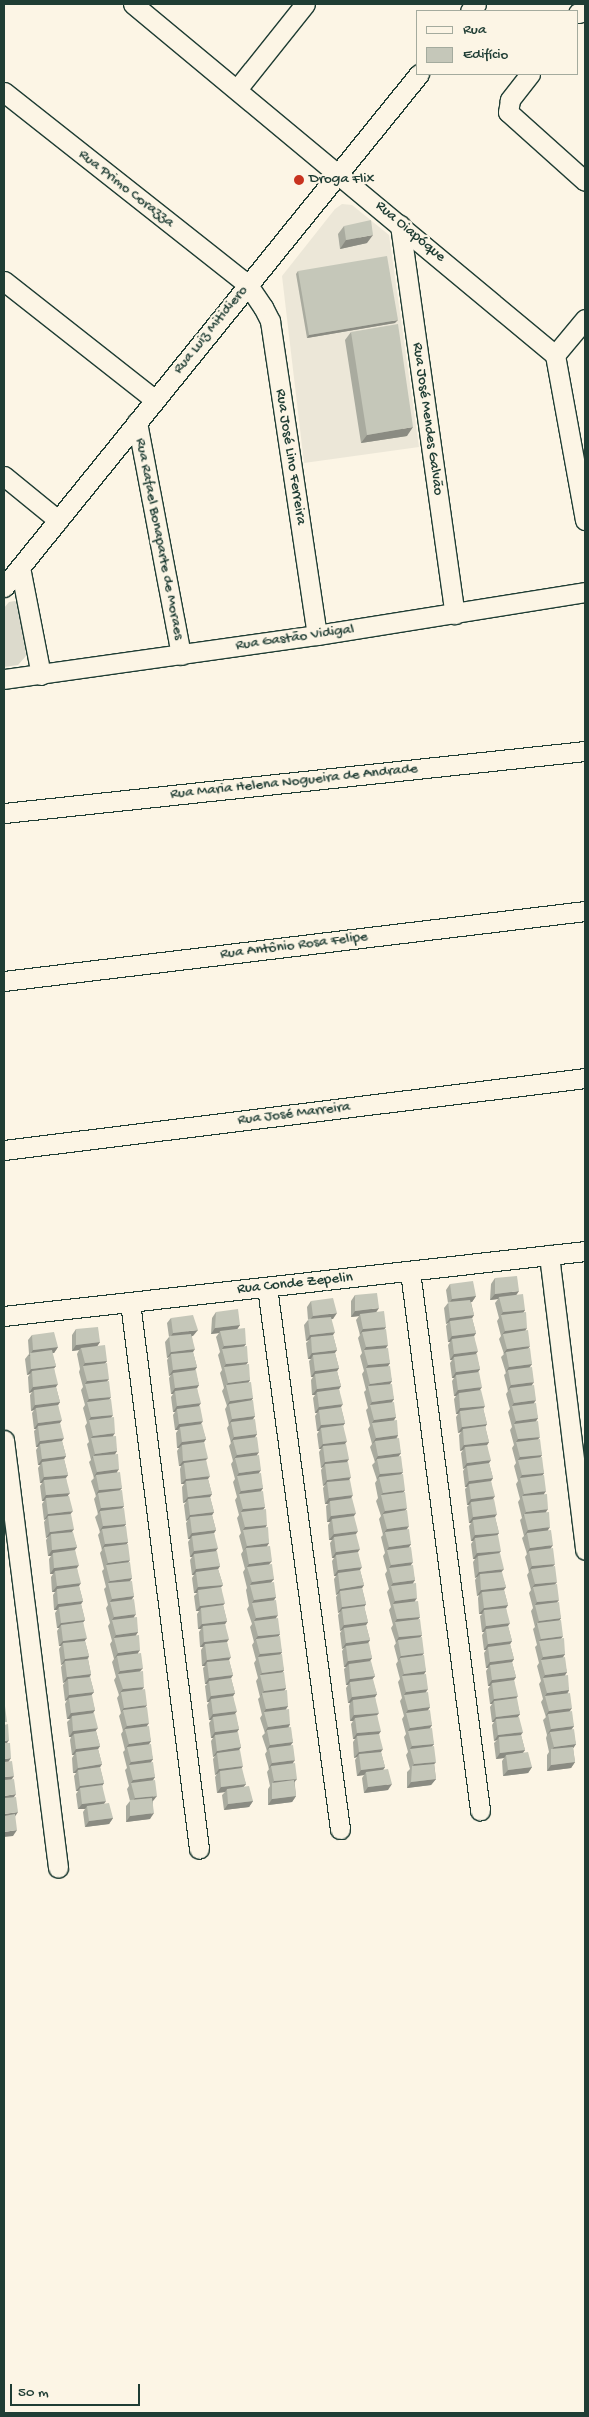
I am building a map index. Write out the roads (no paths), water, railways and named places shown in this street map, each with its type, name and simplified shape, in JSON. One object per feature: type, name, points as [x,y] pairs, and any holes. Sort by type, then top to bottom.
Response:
[{"type":"street","name":"Rua Oiapóque","points":[[133,4],[238,88],[555,355]]},
{"type":"street","points":[[238,88],[306,4]]},
{"type":"street","name":"Rua Luiz Mitidiero","points":[[4,587],[418,75]]},
{"type":"street","points":[[529,75],[510,100],[508,112],[585,181]]},
{"type":"street","name":"Rua Primo Corazza","points":[[4,92],[248,285]]},
{"type":"street","name":"Rua José Mendes Galvão","points":[[400,225],[455,614]]},
{"type":"street","points":[[4,281],[155,400]]},
{"type":"street","name":"Rua José Lino Ferreira","points":[[248,285],[270,321],[317,635]]},
{"type":"street","points":[[585,319],[555,355],[585,520]]},
{"type":"street","name":"Rua Rafael Bonaparte de Moraes","points":[[137,422],[181,655]]},
{"type":"street","points":[[4,476],[58,520]]},
{"type":"street","points":[[20,567],[42,675]]},
{"type":"street","name":"Rua Gastão Vidigal","points":[[4,679],[317,635],[585,592]]},
{"type":"street","name":"Rua Maria Helena Nogueira de Andrade","points":[[4,813],[585,751]]},
{"type":"street","name":"Rua Antônio Rosa Felipe","points":[[4,981],[585,911]]},
{"type":"street","name":"Rua José Marreira","points":[[4,1150],[585,1078]]},
{"type":"street","name":"Rua Conde Zepelin","points":[[4,1316],[585,1251]]},
{"type":"street","points":[[549,1255],[585,1550]]},
{"type":"street","points":[[410,1271],[480,1810]]},
{"type":"street","points":[[267,1287],[340,1830]]},
{"type":"street","points":[[130,1302],[199,1849]]},
{"type":"street","points":[[4,1440],[58,1868]]},
{"type":"place","name":"Droga Flix","points":[[299,180]]}]
